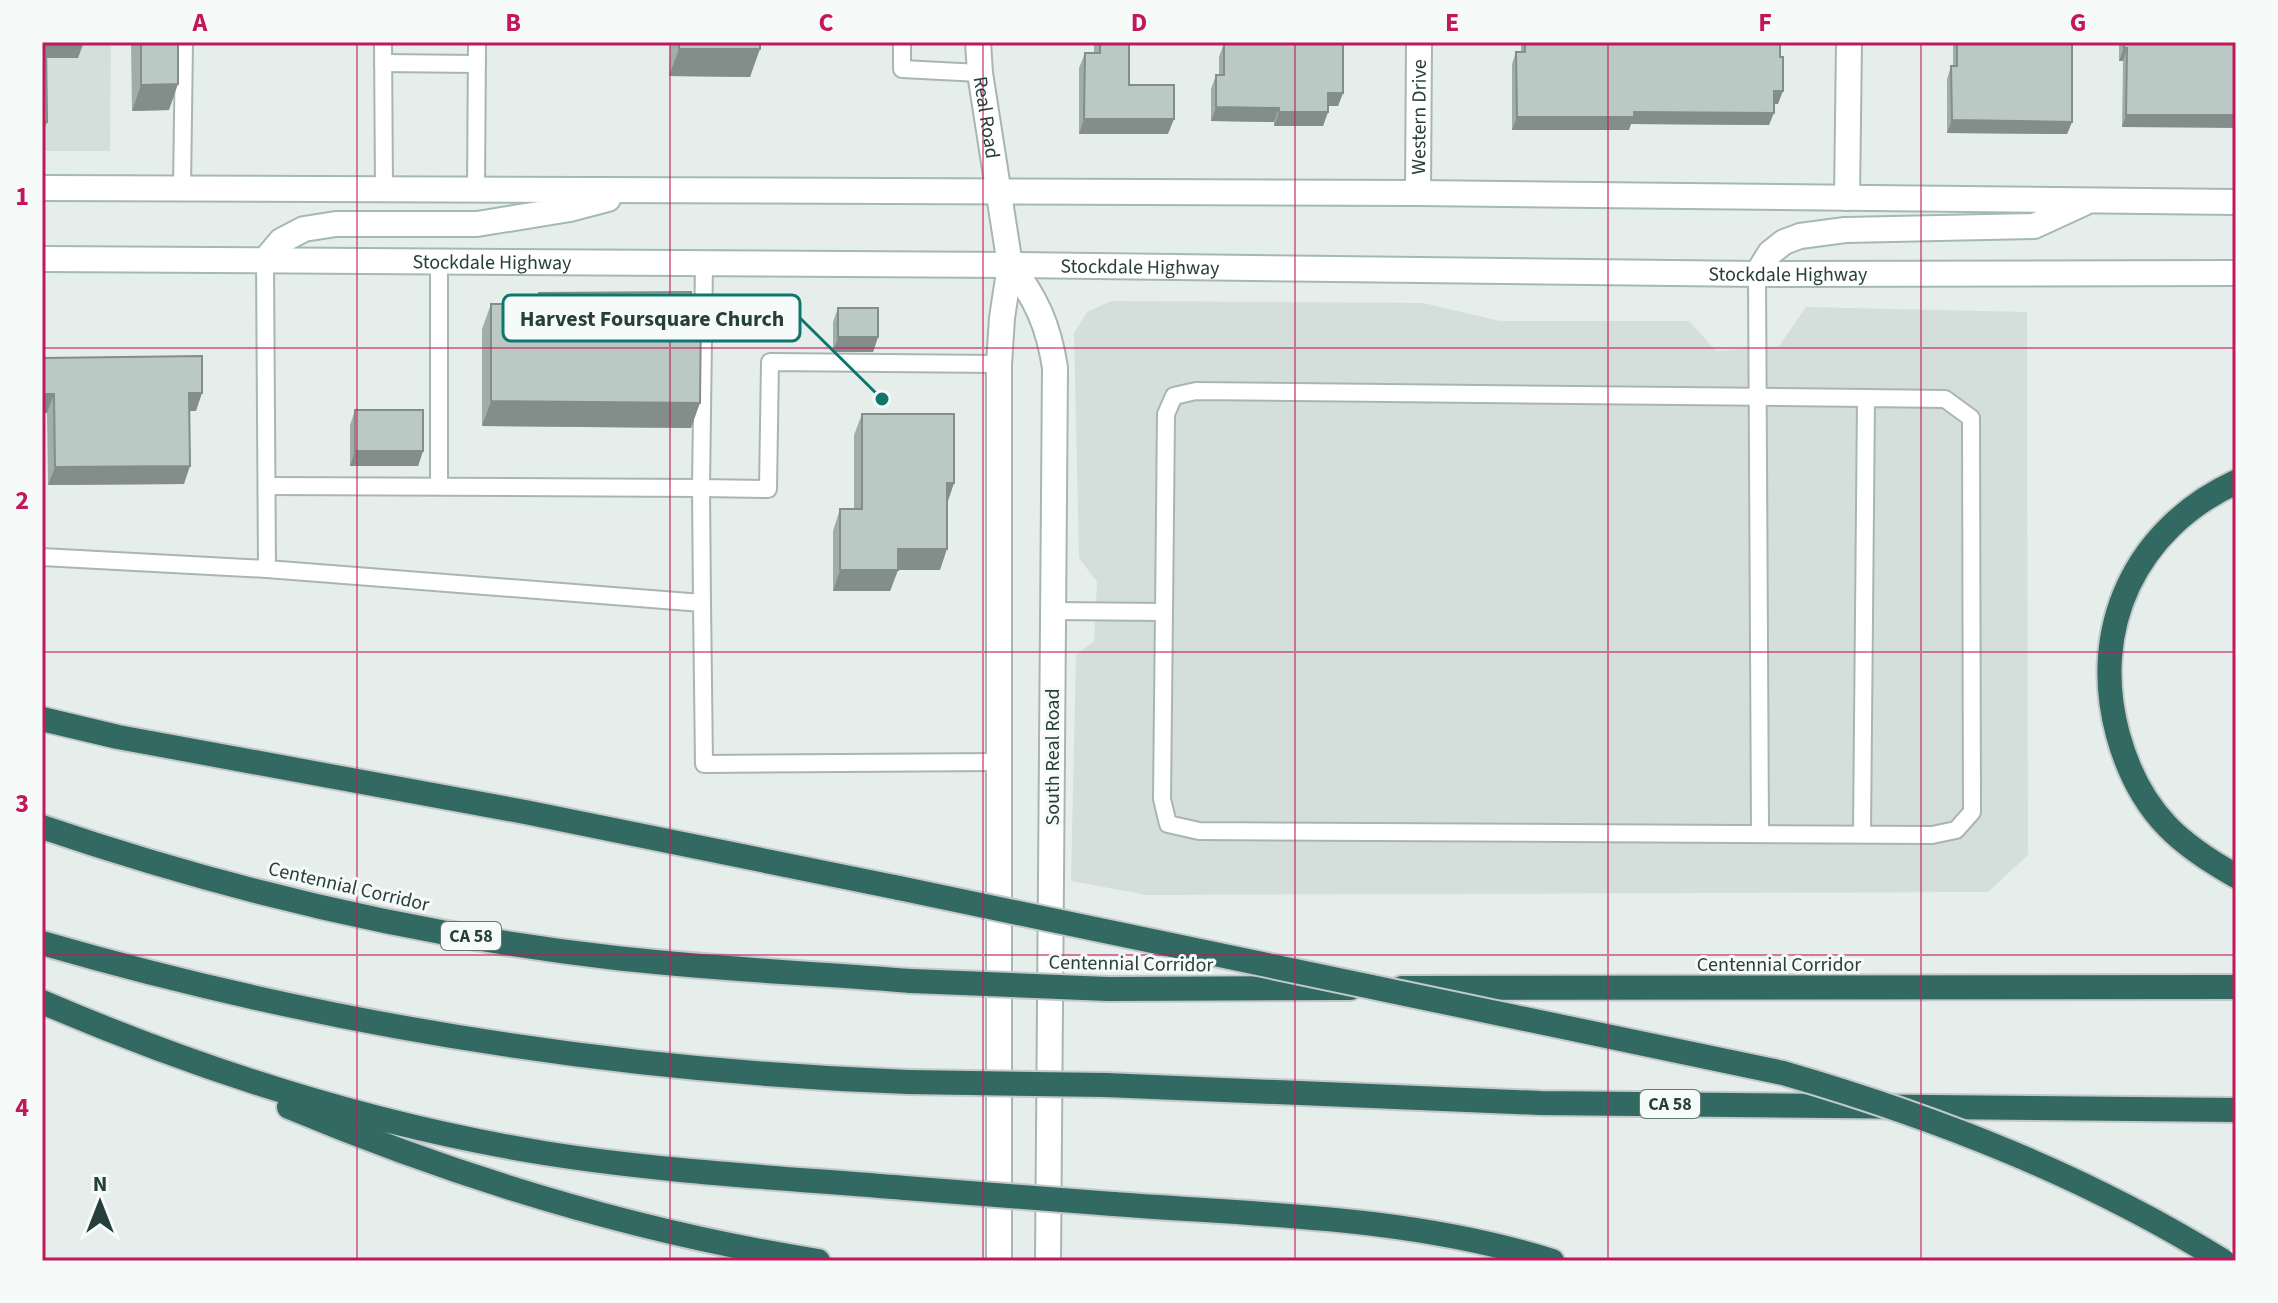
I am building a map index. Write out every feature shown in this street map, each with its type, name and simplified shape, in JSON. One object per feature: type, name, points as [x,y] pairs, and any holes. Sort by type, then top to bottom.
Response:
[{"type":"highway","points":[[2236,482],[2190,508],[2150,549],[2122,599],[2113,629],[2109,660],[2115,722],[2133,776],[2165,824],[2210,862],[2236,876]]},
{"type":"highway","points":[[42,719],[118,737],[525,812],[899,888],[1783,1073],[1953,1127],[2035,1161],[2115,1199],[2223,1261]]},
{"type":"highway","name":"Centennial Corridor","points":[[42,827],[187,872],[291,899],[396,923],[502,942],[609,958],[911,981],[1108,989],[2236,987]]},
{"type":"highway","name":"CA 58","points":[[42,943],[226,992],[355,1020],[485,1043],[704,1070],[908,1082],[1105,1085],[1540,1103],[2236,1110]]},
{"type":"highway","points":[[42,1002],[171,1053],[340,1128],[426,1161],[514,1190],[688,1236],[818,1261]]},
{"type":"highway","points":[[171,1053],[286,1093],[371,1117],[501,1145],[633,1165],[1408,1229],[1473,1240],[1552,1261]]},
{"type":"main road","name":"Real Road","points":[[978,42],[980,73],[1000,191]]},
{"type":"main road","name":"Western Drive","points":[[1418,193],[1419,42]]},
{"type":"main road","points":[[1847,198],[1849,42]]},
{"type":"main road","points":[[42,188],[1418,193],[2236,202]]},
{"type":"main road","points":[[265,260],[281,241],[304,229],[336,224],[477,224],[570,209],[645,190]]},
{"type":"main road","name":"South Real Road","points":[[999,1261],[999,364],[1010,265],[1000,191]]},
{"type":"main road","points":[[1757,274],[1770,253],[1784,242],[1800,236],[1845,230],[2034,226],[2090,200]]},
{"type":"main road","name":"Stockdale Highway","points":[[42,259],[1010,265],[1757,274],[2236,273]]},
{"type":"main road","name":"South Real Road","points":[[1010,265],[1028,287],[1042,312],[1051,339],[1055,368],[1048,1261]]},
{"type":"lane","points":[[182,189],[184,42]]},
{"type":"lane","points":[[383,42],[384,189]]},
{"type":"lane","points":[[476,191],[477,42]]},
{"type":"lane","points":[[902,42],[902,69],[980,73]]},
{"type":"lane","points":[[383,63],[477,64]]},
{"type":"lane","points":[[265,260],[267,569]]},
{"type":"lane","points":[[439,262],[439,486]]},
{"type":"lane","points":[[704,263],[701,488],[704,764],[999,762]]},
{"type":"lane","points":[[1757,274],[1760,832]]},
{"type":"lane","points":[[267,486],[768,489],[770,362],[999,364]]},
{"type":"lane","points":[[1196,391],[1866,398],[1945,399],[1971,418],[1972,812],[1956,830],[1932,835],[1199,831],[1168,824],[1162,799],[1166,414],[1174,396],[1196,391]]},
{"type":"lane","points":[[1862,833],[1866,398]]},
{"type":"lane","points":[[42,557],[267,569],[702,603]]},
{"type":"lane","points":[[1053,611],[1164,612]]},
{"type":"shaded area","points":[[42,42],[111,42],[110,151],[42,151]]},
{"type":"shaded area","points":[[1111,301],[1423,303],[1500,321],[1689,321],[1716,351],[1779,346],[1806,307],[2027,312],[2028,855],[1988,892],[1147,895],[1071,881],[1076,655],[1094,641],[1097,582],[1079,558],[1074,333],[1087,312]]},
{"type":"building","points":[[42,42],[46,42],[47,122],[42,122]]},
{"type":"building","points":[[141,42],[178,42],[178,84],[141,85]]},
{"type":"building","points":[[679,42],[760,42],[760,49],[679,49]]},
{"type":"building","points":[[1100,42],[1129,42],[1129,85],[1174,85],[1174,119],[1084,119],[1085,53],[1100,53]]},
{"type":"building","points":[[1343,42],[1343,93],[1328,93],[1328,112],[1216,107],[1216,75],[1224,75],[1224,43]]},
{"type":"building","points":[[1525,42],[1780,42],[1783,91],[1774,91],[1774,113],[1634,112],[1634,117],[1517,117],[1516,52],[1525,52]]},
{"type":"building","points":[[1957,42],[2072,42],[2072,122],[1952,120],[1951,66],[1957,66]]},
{"type":"building","points":[[2124,42],[2236,42],[2236,115],[2126,115],[2127,48],[2124,48]]},
{"type":"building","points":[[691,292],[691,311],[701,311],[700,403],[491,401],[491,304],[539,304],[539,293]]},
{"type":"building","points":[[838,308],[878,308],[878,337],[838,337]]},
{"type":"building","points":[[202,356],[202,393],[189,393],[190,466],[55,467],[54,394],[43,394],[43,358]]},
{"type":"building","points":[[355,410],[423,410],[423,451],[355,451]]},
{"type":"building","points":[[862,414],[954,414],[954,483],[947,483],[947,549],[898,549],[898,570],[840,570],[840,509],[862,509]]},
{"type":"place","name":"Harvest Foursquare Church","points":[[882,399]]}]
